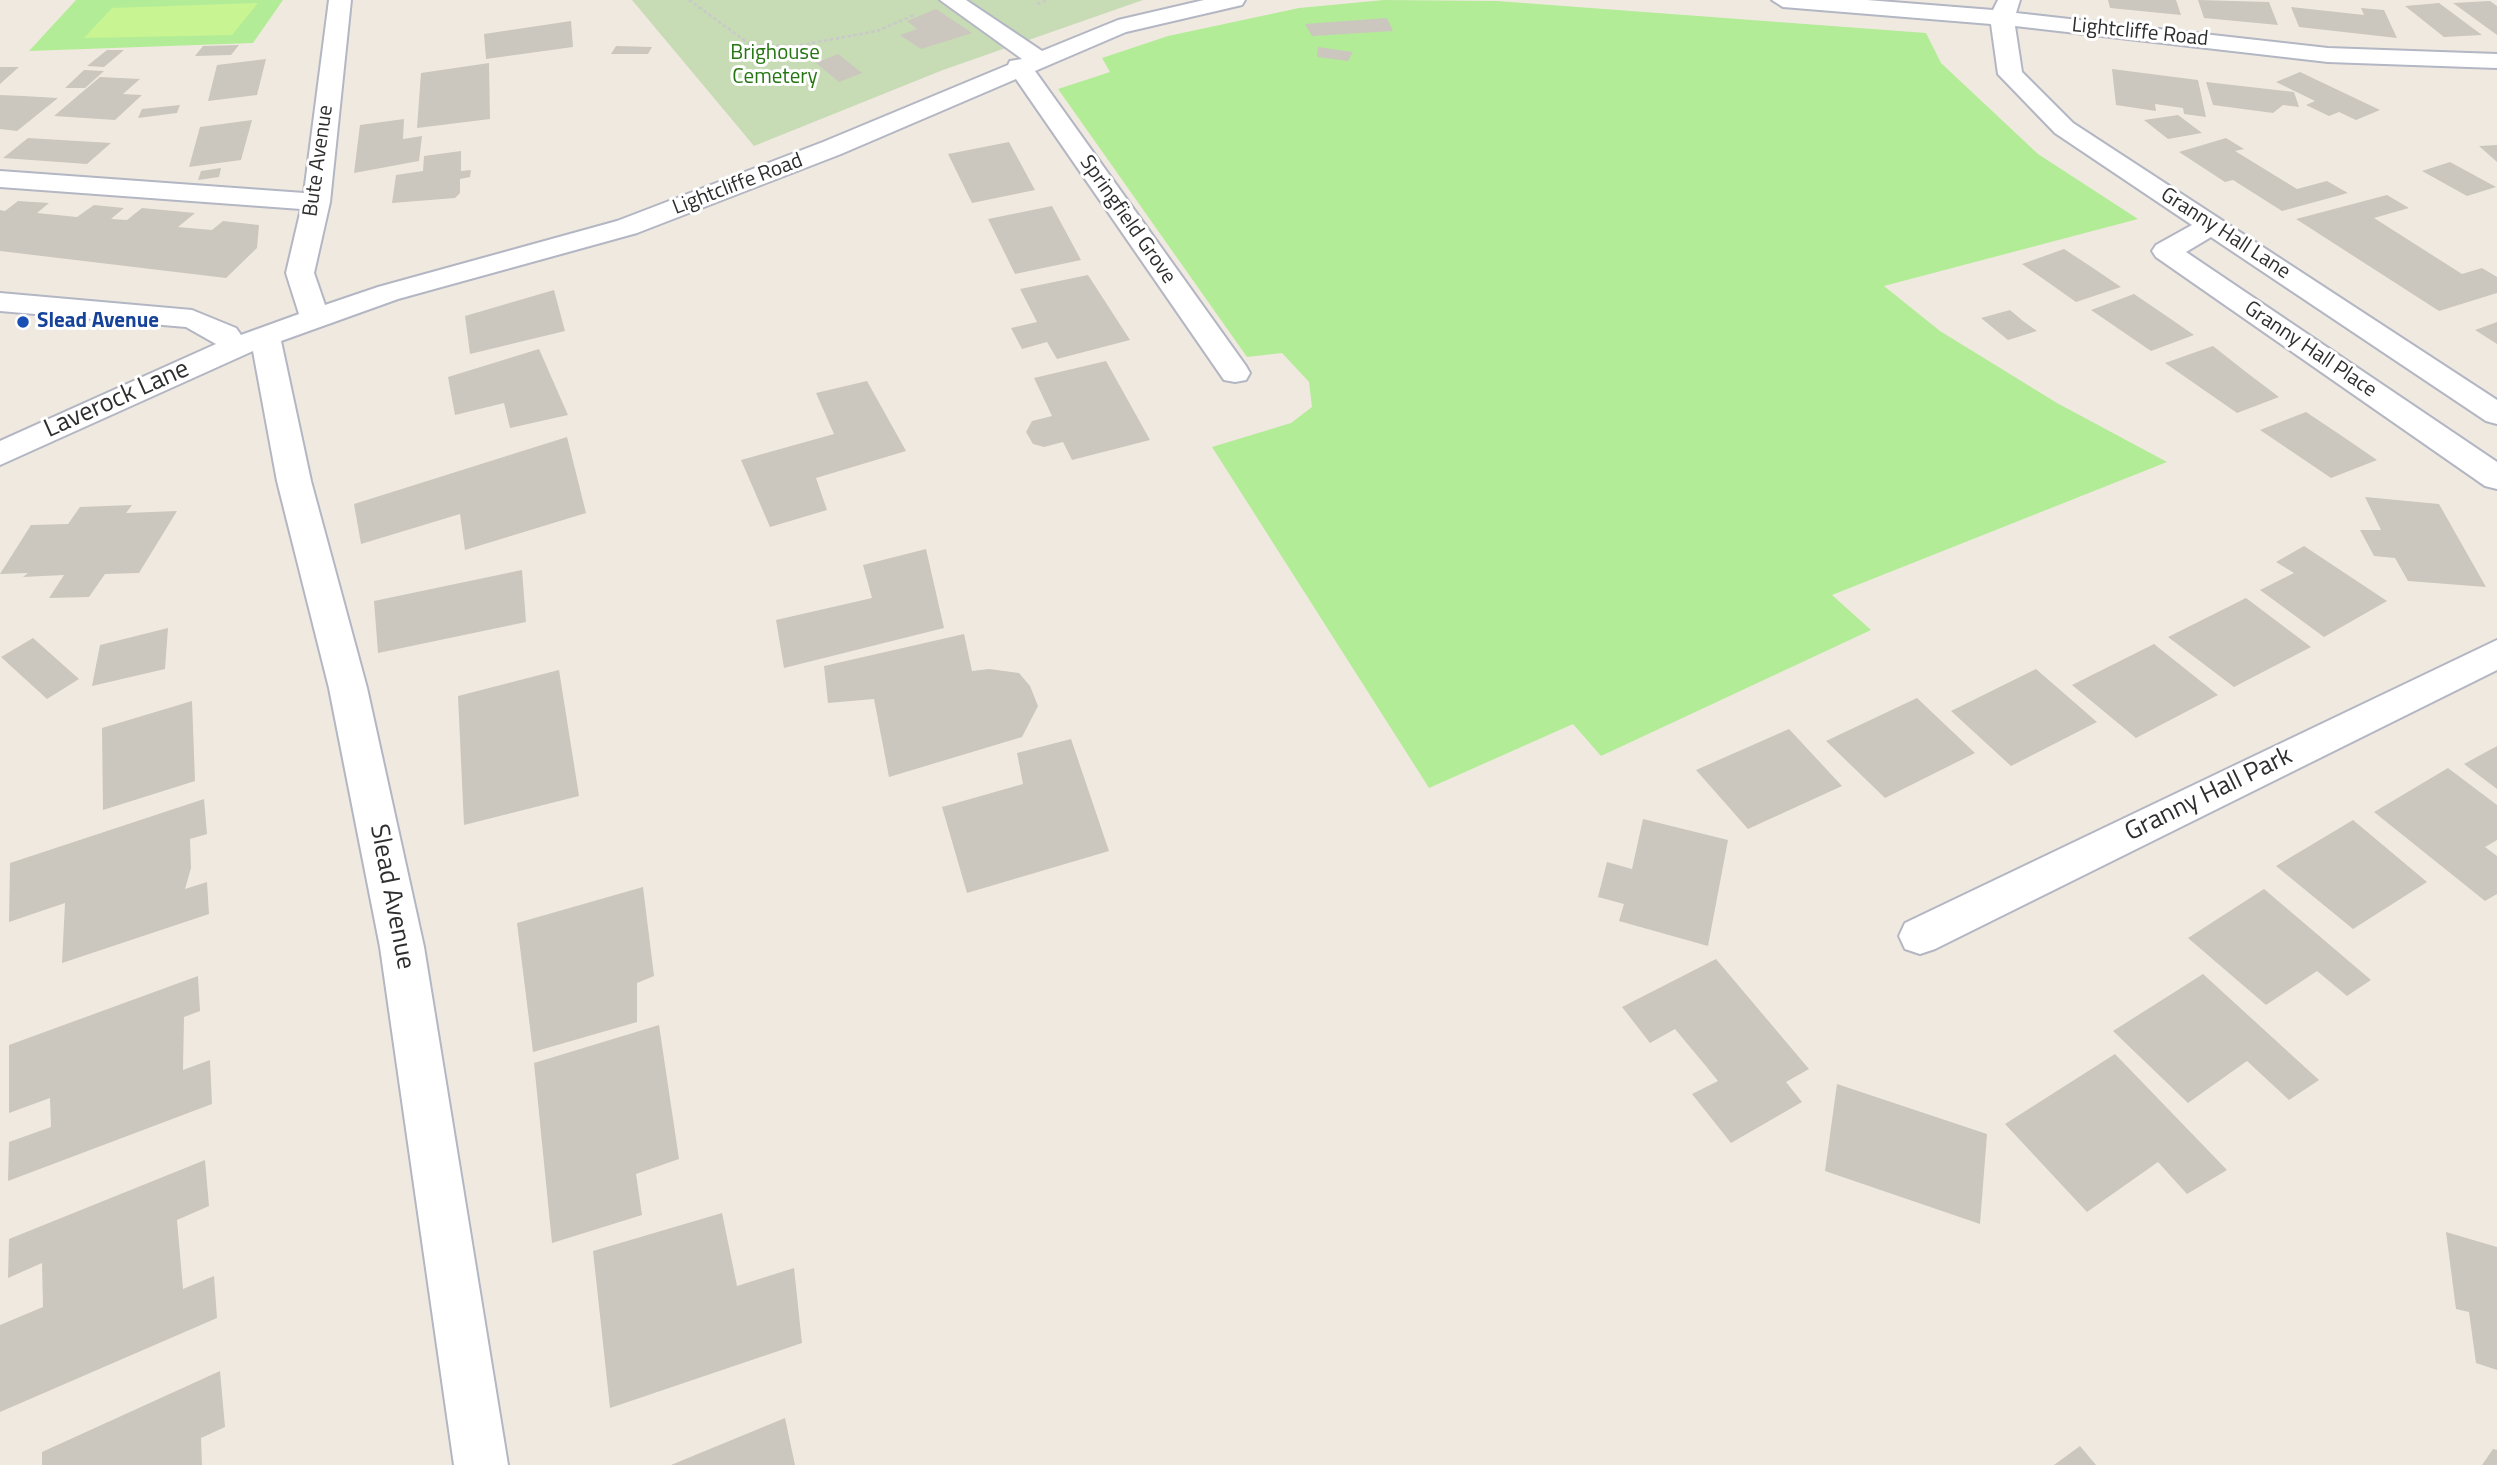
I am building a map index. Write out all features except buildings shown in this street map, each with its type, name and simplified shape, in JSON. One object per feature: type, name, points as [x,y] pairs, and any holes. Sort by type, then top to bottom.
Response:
[{"type":"street","name":"Bute Avenue","points":[[315,319],[300,273],[316,202],[340,0]]},
{"type":"street","points":[[951,0],[1029,62]]},
{"type":"street","name":"Lightcliffe Road","points":[[249,342],[388,293],[627,227],[832,148],[1029,62],[1118,27],[1234,0]]},
{"type":"street","name":"Lightcliffe Road","points":[[1783,0],[2006,9],[2328,55],[2497,61]]},
{"type":"street","name":"Granny Hall Lane","points":[[2006,9],[2010,74],[2064,128],[2497,414]]},
{"type":"street","name":"Springfield Grove","points":[[1029,62],[1235,373]]},
{"type":"street","points":[[0,179],[316,202]]},
{"type":"street","name":"Granny Hall Place","points":[[2212,225],[2166,251],[2497,478]]},
{"type":"street","points":[[0,302],[192,319],[249,342]]},
{"type":"street","name":"Laverock Lane","points":[[0,454],[249,342]]},
{"type":"street","name":"Slead Avenue","points":[[249,342],[294,481],[348,688],[402,947],[481,1465]]},
{"type":"street","name":"Granny Hall Park","points":[[1920,936],[2497,654]]},
{"type":"path","points":[[689,0],[751,45],[796,46],[877,31],[925,10]]},
{"type":"green space","points":[[76,0],[283,0],[253,43],[29,51]]},
{"type":"green space","name":"Brighouse Cemetery","points":[[632,0],[1143,0],[943,70],[754,146]]},
{"type":"green space","points":[[1384,0],[1497,1],[1926,33],[1941,63],[2038,154],[2138,219],[1884,286],[1940,331],[2057,403],[2167,462],[1832,595],[1871,630],[1601,756],[1573,724],[1429,788],[1212,447],[1291,423],[1312,407],[1309,382],[1282,353],[1247,357],[1058,89],[1110,72],[1102,58],[1168,36],[1299,8]]},
{"type":"green space","points":[[258,3],[232,35],[84,38],[112,8]]},
{"type":"place","name":"Slead Avenue","points":[[23,322]]}]
